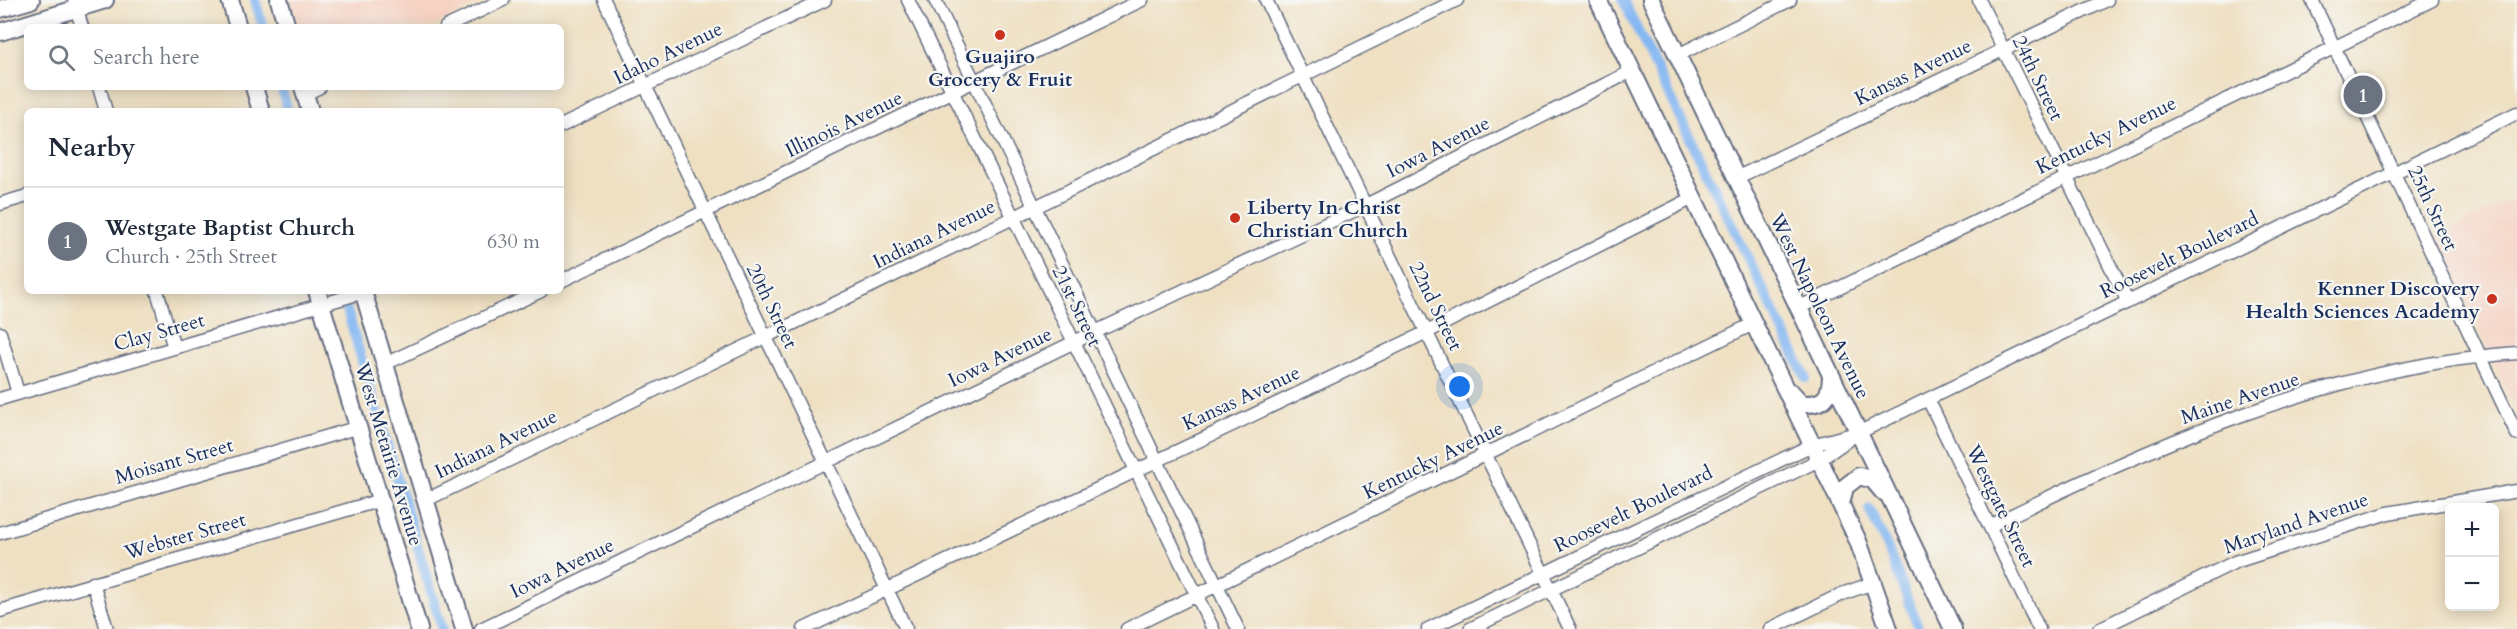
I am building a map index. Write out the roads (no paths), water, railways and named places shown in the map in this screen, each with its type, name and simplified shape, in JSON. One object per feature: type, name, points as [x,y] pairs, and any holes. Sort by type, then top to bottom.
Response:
[{"type":"main road","points":[[0,9],[32,0]]},
{"type":"main road","points":[[0,32],[76,4],[105,0]]},
{"type":"main road","points":[[230,0],[237,24]]},
{"type":"main road","points":[[279,0],[286,24]]},
{"type":"main road","points":[[1598,0],[1841,504],[1889,629]]},
{"type":"main road","name":"West Napoleon Avenue","points":[[1651,0],[1953,629]]},
{"type":"main road","points":[[255,90],[260,108]]},
{"type":"main road","points":[[310,90],[310,108]]},
{"type":"main road","name":"West Metairie Avenue","points":[[364,294],[465,629]]},
{"type":"main road","name":"West Metairie Avenue","points":[[319,297],[419,629]]},
{"type":"main road","points":[[1782,382],[1802,404],[1817,405],[1825,401],[1830,392],[1831,377]]},
{"type":"main road","points":[[1841,504],[1845,487],[1859,476],[1873,480],[1891,501]]},
{"type":"street","points":[[452,24],[503,0]]},
{"type":"street","name":"20th Street","points":[[604,0],[906,629]]},
{"type":"street","name":"Idaho Avenue","points":[[564,125],[825,0]]},
{"type":"street","name":"21st Street","points":[[908,0],[1213,629]]},
{"type":"street","name":"21st Street","points":[[935,0],[1239,629]]},
{"type":"street","name":"Illinois Avenue","points":[[564,280],[1142,0]]},
{"type":"street","name":"22nd Street","points":[[1266,0],[1570,629]]},
{"type":"street","name":"Indiana Avenue","points":[[426,500],[1013,218],[1457,0]]},
{"type":"street","points":[[1678,55],[1790,0]]},
{"type":"street","name":"24th Street","points":[[1979,0],[2064,177],[2128,302]]},
{"type":"street","name":"Kansas Avenue","points":[[1736,178],[2107,0]]},
{"type":"street","name":"25th Street","points":[[2312,0],[2517,434]]},
{"type":"street","name":"Kentucky Avenue","points":[[1798,308],[2433,0]]},
{"type":"street","points":[[76,4],[81,24]]},
{"type":"street","name":"Iowa Avenue","points":[[481,629],[1095,332],[1366,205],[1632,71]]},
{"type":"street","points":[[100,90],[105,108]]},
{"type":"street","name":"Roosevelt Boulevard","points":[[1428,629],[1543,573],[1858,433],[2517,114]]},
{"type":"street","points":[[0,204],[24,197]]},
{"type":"street","name":"Kansas Avenue","points":[[804,629],[1427,332],[1693,198]]},
{"type":"street","points":[[158,294],[174,348]]},
{"type":"street","name":"Clay Street","points":[[0,399],[174,348],[319,297],[345,294]]},
{"type":"street","points":[[385,364],[535,294]]},
{"type":"street","name":"Kentucky Avenue","points":[[1127,629],[1755,323]]},
{"type":"street","points":[[0,333],[18,393]]},
{"type":"street","name":"Maine Avenue","points":[[1990,526],[2095,474],[2201,430],[2307,395],[2388,373],[2481,355],[2517,352]]},
{"type":"street","name":"Westgate Street","points":[[1928,399],[2039,629]]},
{"type":"street","name":"Moisant Street","points":[[0,533],[359,427]]},
{"type":"street","name":"Roosevelt Boulevard","points":[[1470,629],[1551,590],[1816,452]]},
{"type":"street","name":"Maryland Avenue","points":[[2098,629],[2235,562],[2388,513],[2517,491]]},
{"type":"street","name":"Webster Street","points":[[0,611],[381,500]]},
{"type":"street","points":[[93,583],[107,629]]},
{"type":"street","points":[[1770,629],[1842,594],[1873,583]]},
{"type":"waterway","points":[[255,0],[262,24]]},
{"type":"waterway","points":[[1623,0],[1806,378]]},
{"type":"waterway","points":[[282,90],[287,108]]},
{"type":"waterway","points":[[347,310],[442,629]]},
{"type":"waterway","points":[[1869,509],[1887,546],[1919,629]]},
{"type":"place","name":"Guajiro Grocery & Fruit","points":[[1000,35]]},
{"type":"place","name":"Westgate Baptist Church","points":[[2363,95]]},
{"type":"place","name":"Liberty In Christ Christian Church","points":[[1235,218]]},
{"type":"place","name":"Kenner Discovery Health Sciences Academy","points":[[2492,299]]}]
